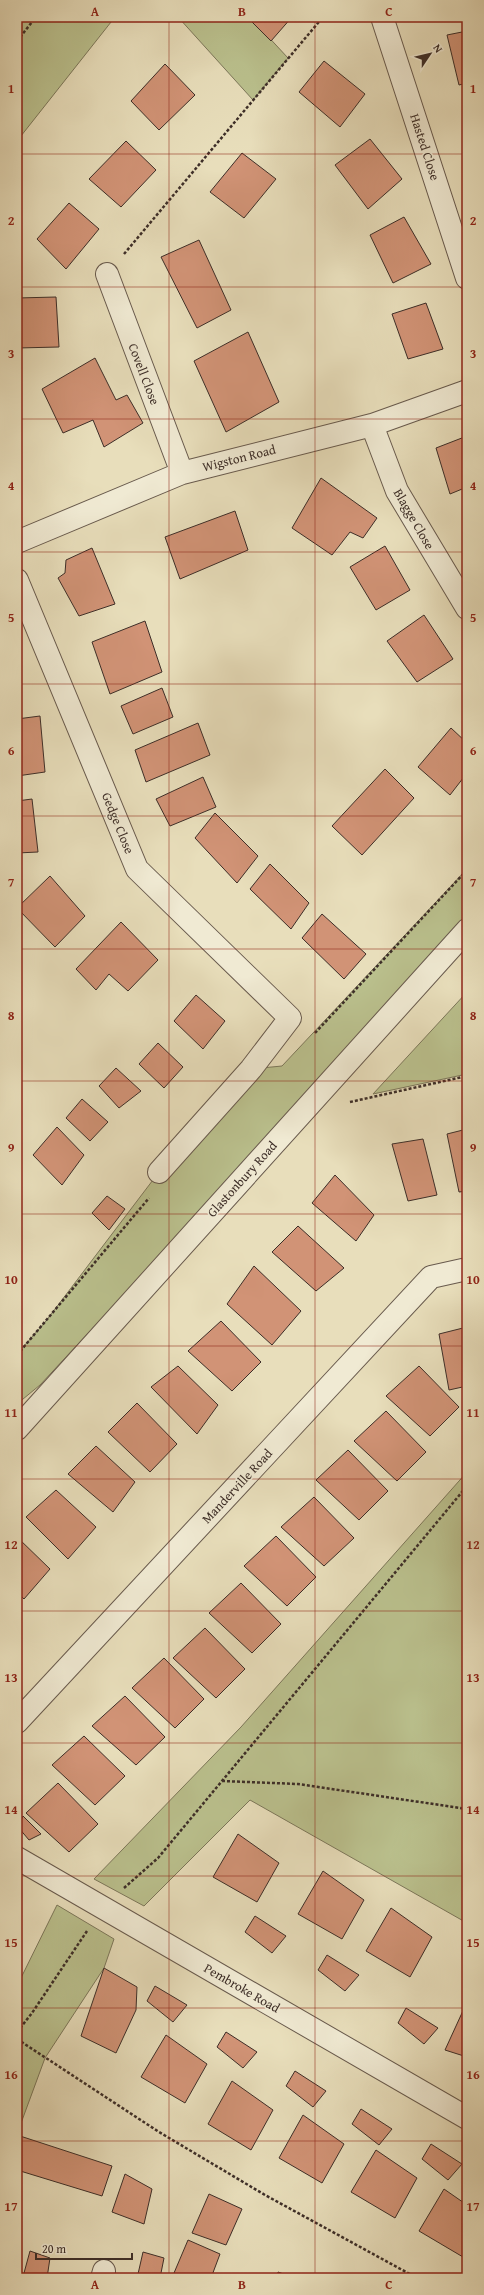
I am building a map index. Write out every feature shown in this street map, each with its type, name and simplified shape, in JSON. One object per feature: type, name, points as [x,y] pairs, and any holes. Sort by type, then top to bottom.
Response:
[{"type":"street","name":"Hasted Close","points":[[382,17],[467,278]]},
{"type":"street","name":"Covell Close","points":[[107,274],[182,473]]},
{"type":"street","name":"Wigston Road","points":[[17,542],[182,473],[372,425],[467,391]]},
{"type":"street","name":"Blagge Close","points":[[372,425],[397,491],[467,608]]},
{"type":"street","name":"Gedge Close","points":[[17,580],[137,870],[290,1018],[251,1069],[159,1172]]},
{"type":"street","name":"Glastonbury Road","points":[[17,1429],[467,930]]},
{"type":"street","name":"Manderville Road","points":[[17,1722],[431,1277],[467,1269]]},
{"type":"street","name":"Pembroke Road","points":[[17,1858],[467,2118]]},
{"type":"path","points":[[17,41],[36,17]]},
{"type":"path","points":[[107,274],[323,17]]},
{"type":"path","points":[[313,1035],[467,870]]},
{"type":"path","points":[[343,1104],[467,1076]]},
{"type":"path","points":[[17,1355],[156,1190],[159,1172]]},
{"type":"path","points":[[17,2032],[32,2013],[102,1908],[158,1858],[467,1486]]},
{"type":"path","points":[[222,1781],[298,1784],[467,1809]]},
{"type":"path","points":[[17,2039],[165,2136],[265,2195],[417,2278]]},
{"type":"green space","points":[[17,17],[115,17],[17,141]]},
{"type":"green space","points":[[178,17],[250,17],[288,58],[253,100]]},
{"type":"green space","points":[[467,869],[467,925],[40,1385],[17,1404],[17,1354],[46,1321],[159,1172],[251,1069],[282,1066]]},
{"type":"green space","points":[[467,992],[467,1074],[373,1094]]},
{"type":"green space","points":[[467,1472],[467,1923],[250,1800],[144,1906],[94,1879],[241,1727]]},
{"type":"green space","points":[[57,1905],[114,1939],[104,1968],[45,2058],[17,2134],[17,1986]]},
{"type":"building","points":[[247,17],[292,17],[271,41]]},
{"type":"building","points":[[467,31],[467,83],[459,85],[447,35]]},
{"type":"building","points":[[324,61],[365,94],[340,127],[299,92]]},
{"type":"building","points":[[165,64],[195,95],[159,130],[131,101]]},
{"type":"building","points":[[370,139],[402,179],[368,209],[335,165]]},
{"type":"building","points":[[126,141],[156,170],[121,207],[89,179]]},
{"type":"building","points":[[242,153],[276,179],[244,218],[210,192]]},
{"type":"building","points":[[69,203],[99,229],[66,269],[37,239]]},
{"type":"building","points":[[404,217],[431,264],[393,283],[370,235]]},
{"type":"building","points":[[199,240],[231,310],[197,328],[161,257]]},
{"type":"building","points":[[56,297],[59,347],[17,348],[17,298]]},
{"type":"building","points":[[426,303],[443,349],[408,359],[392,314]]},
{"type":"building","points":[[248,332],[279,402],[226,432],[194,361]]},
{"type":"building","points":[[95,358],[116,400],[127,395],[143,423],[104,447],[93,420],[63,433],[42,389]]},
{"type":"building","points":[[467,436],[467,487],[450,494],[436,448]]},
{"type":"building","points":[[321,478],[377,518],[363,538],[350,532],[332,555],[292,528]]},
{"type":"building","points":[[235,511],[248,550],[180,579],[165,537]]},
{"type":"building","points":[[385,546],[410,590],[376,610],[350,567]]},
{"type":"building","points":[[92,548],[115,604],[79,616],[58,578],[65,573],[66,560]]},
{"type":"building","points":[[424,615],[453,659],[417,682],[387,641]]},
{"type":"building","points":[[145,621],[162,672],[110,694],[92,642]]},
{"type":"building","points":[[162,688],[173,717],[133,734],[121,706]]},
{"type":"building","points":[[40,716],[45,772],[17,776],[17,719]]},
{"type":"building","points":[[198,723],[210,755],[146,782],[135,750]]},
{"type":"building","points":[[451,728],[467,743],[467,773],[450,795],[418,767]]},
{"type":"building","points":[[385,769],[414,798],[362,855],[332,826]]},
{"type":"building","points":[[203,777],[216,807],[170,826],[156,799]]},
{"type":"building","points":[[32,799],[38,852],[17,853],[17,801]]},
{"type":"building","points":[[215,813],[258,856],[237,883],[195,838]]},
{"type":"building","points":[[270,864],[309,903],[291,929],[250,889]]},
{"type":"building","points":[[50,876],[85,916],[55,947],[17,908]]},
{"type":"building","points":[[322,914],[366,954],[344,979],[302,938]]},
{"type":"building","points":[[121,922],[158,960],[128,991],[109,974],[96,990],[76,969]]},
{"type":"building","points":[[196,995],[225,1021],[203,1049],[174,1021]]},
{"type":"building","points":[[158,1043],[183,1067],[164,1088],[139,1064]]},
{"type":"building","points":[[116,1068],[141,1091],[119,1108],[99,1086]]},
{"type":"building","points":[[82,1099],[108,1122],[90,1141],[66,1118]]},
{"type":"building","points":[[57,1127],[84,1155],[62,1185],[33,1155]]},
{"type":"building","points":[[467,1129],[467,1191],[459,1192],[447,1134]]},
{"type":"building","points":[[423,1139],[437,1195],[408,1201],[392,1144]]},
{"type":"building","points":[[335,1175],[374,1215],[356,1241],[312,1203]]},
{"type":"building","points":[[107,1196],[125,1209],[109,1230],[92,1213]]},
{"type":"building","points":[[298,1226],[344,1268],[316,1291],[272,1252]]},
{"type":"building","points":[[254,1266],[301,1311],[272,1345],[227,1304]]},
{"type":"building","points":[[221,1321],[261,1362],[232,1391],[188,1351]]},
{"type":"building","points":[[467,1327],[467,1386],[449,1390],[439,1334]]},
{"type":"building","points":[[178,1366],[218,1405],[197,1434],[151,1387]]},
{"type":"building","points":[[419,1366],[459,1407],[430,1436],[386,1396]]},
{"type":"building","points":[[137,1403],[177,1444],[150,1472],[108,1432]]},
{"type":"building","points":[[386,1411],[426,1452],[397,1481],[354,1441]]},
{"type":"building","points":[[96,1446],[135,1482],[113,1512],[68,1474]]},
{"type":"building","points":[[348,1450],[388,1491],[359,1520],[316,1480]]},
{"type":"building","points":[[56,1490],[96,1527],[68,1559],[26,1517]]},
{"type":"building","points":[[314,1497],[354,1538],[324,1566],[281,1527]]},
{"type":"building","points":[[276,1536],[316,1577],[287,1606],[244,1566]]},
{"type":"building","points":[[17,1537],[50,1569],[24,1599],[17,1592]]},
{"type":"building","points":[[241,1583],[281,1624],[252,1653],[209,1613]]},
{"type":"building","points":[[205,1628],[245,1669],[216,1698],[173,1658]]},
{"type":"building","points":[[164,1658],[204,1699],[175,1728],[132,1688]]},
{"type":"building","points":[[125,1696],[165,1737],[136,1765],[92,1726]]},
{"type":"building","points":[[84,1736],[125,1776],[95,1805],[52,1765]]},
{"type":"building","points":[[58,1783],[98,1824],[69,1852],[26,1813]]},
{"type":"building","points":[[23,1816],[41,1834],[29,1840],[18,1827]]},
{"type":"building","points":[[238,1834],[279,1863],[257,1902],[213,1877]]},
{"type":"building","points":[[323,1871],[364,1900],[342,1939],[298,1914]]},
{"type":"building","points":[[391,1908],[432,1937],[410,1977],[366,1951]]},
{"type":"building","points":[[255,1916],[286,1936],[272,1953],[245,1932]]},
{"type":"building","points":[[327,1955],[359,1975],[345,1991],[318,1970]]},
{"type":"building","points":[[104,1968],[137,1987],[136,2010],[116,2053],[81,2036]]},
{"type":"building","points":[[155,1986],[187,2005],[173,2022],[147,2001]]},
{"type":"building","points":[[467,2002],[467,2057],[445,2050]]},
{"type":"building","points":[[406,2008],[438,2028],[424,2044],[398,2023]]},
{"type":"building","points":[[226,2032],[257,2052],[243,2068],[217,2047]]},
{"type":"building","points":[[166,2035],[207,2064],[185,2103],[141,2077]]},
{"type":"building","points":[[295,2071],[326,2091],[313,2107],[286,2086]]},
{"type":"building","points":[[232,2081],[273,2110],[251,2150],[208,2124]]},
{"type":"building","points":[[361,2109],[392,2129],[379,2145],[352,2124]]},
{"type":"building","points":[[303,2115],[344,2144],[322,2183],[279,2158]]},
{"type":"building","points":[[17,2135],[112,2166],[102,2196],[17,2170]]},
{"type":"building","points":[[431,2144],[462,2164],[448,2180],[422,2159]]},
{"type":"building","points":[[376,2150],[417,2178],[395,2218],[351,2192]]},
{"type":"building","points":[[125,2174],[152,2189],[144,2224],[112,2212]]},
{"type":"building","points":[[444,2189],[467,2205],[467,2250],[463,2257],[419,2231]]},
{"type":"building","points":[[209,2194],[242,2209],[226,2245],[192,2233]]},
{"type":"building","points":[[188,2240],[220,2254],[211,2278],[189,2278],[174,2273]]},
{"type":"building","points":[[30,2251],[50,2258],[47,2278],[36,2278],[24,2273]]},
{"type":"building","points":[[143,2252],[164,2258],[160,2278],[148,2278],[138,2274]]},
{"type":"building","points":[[278,2272],[295,2278],[277,2278]]}]
